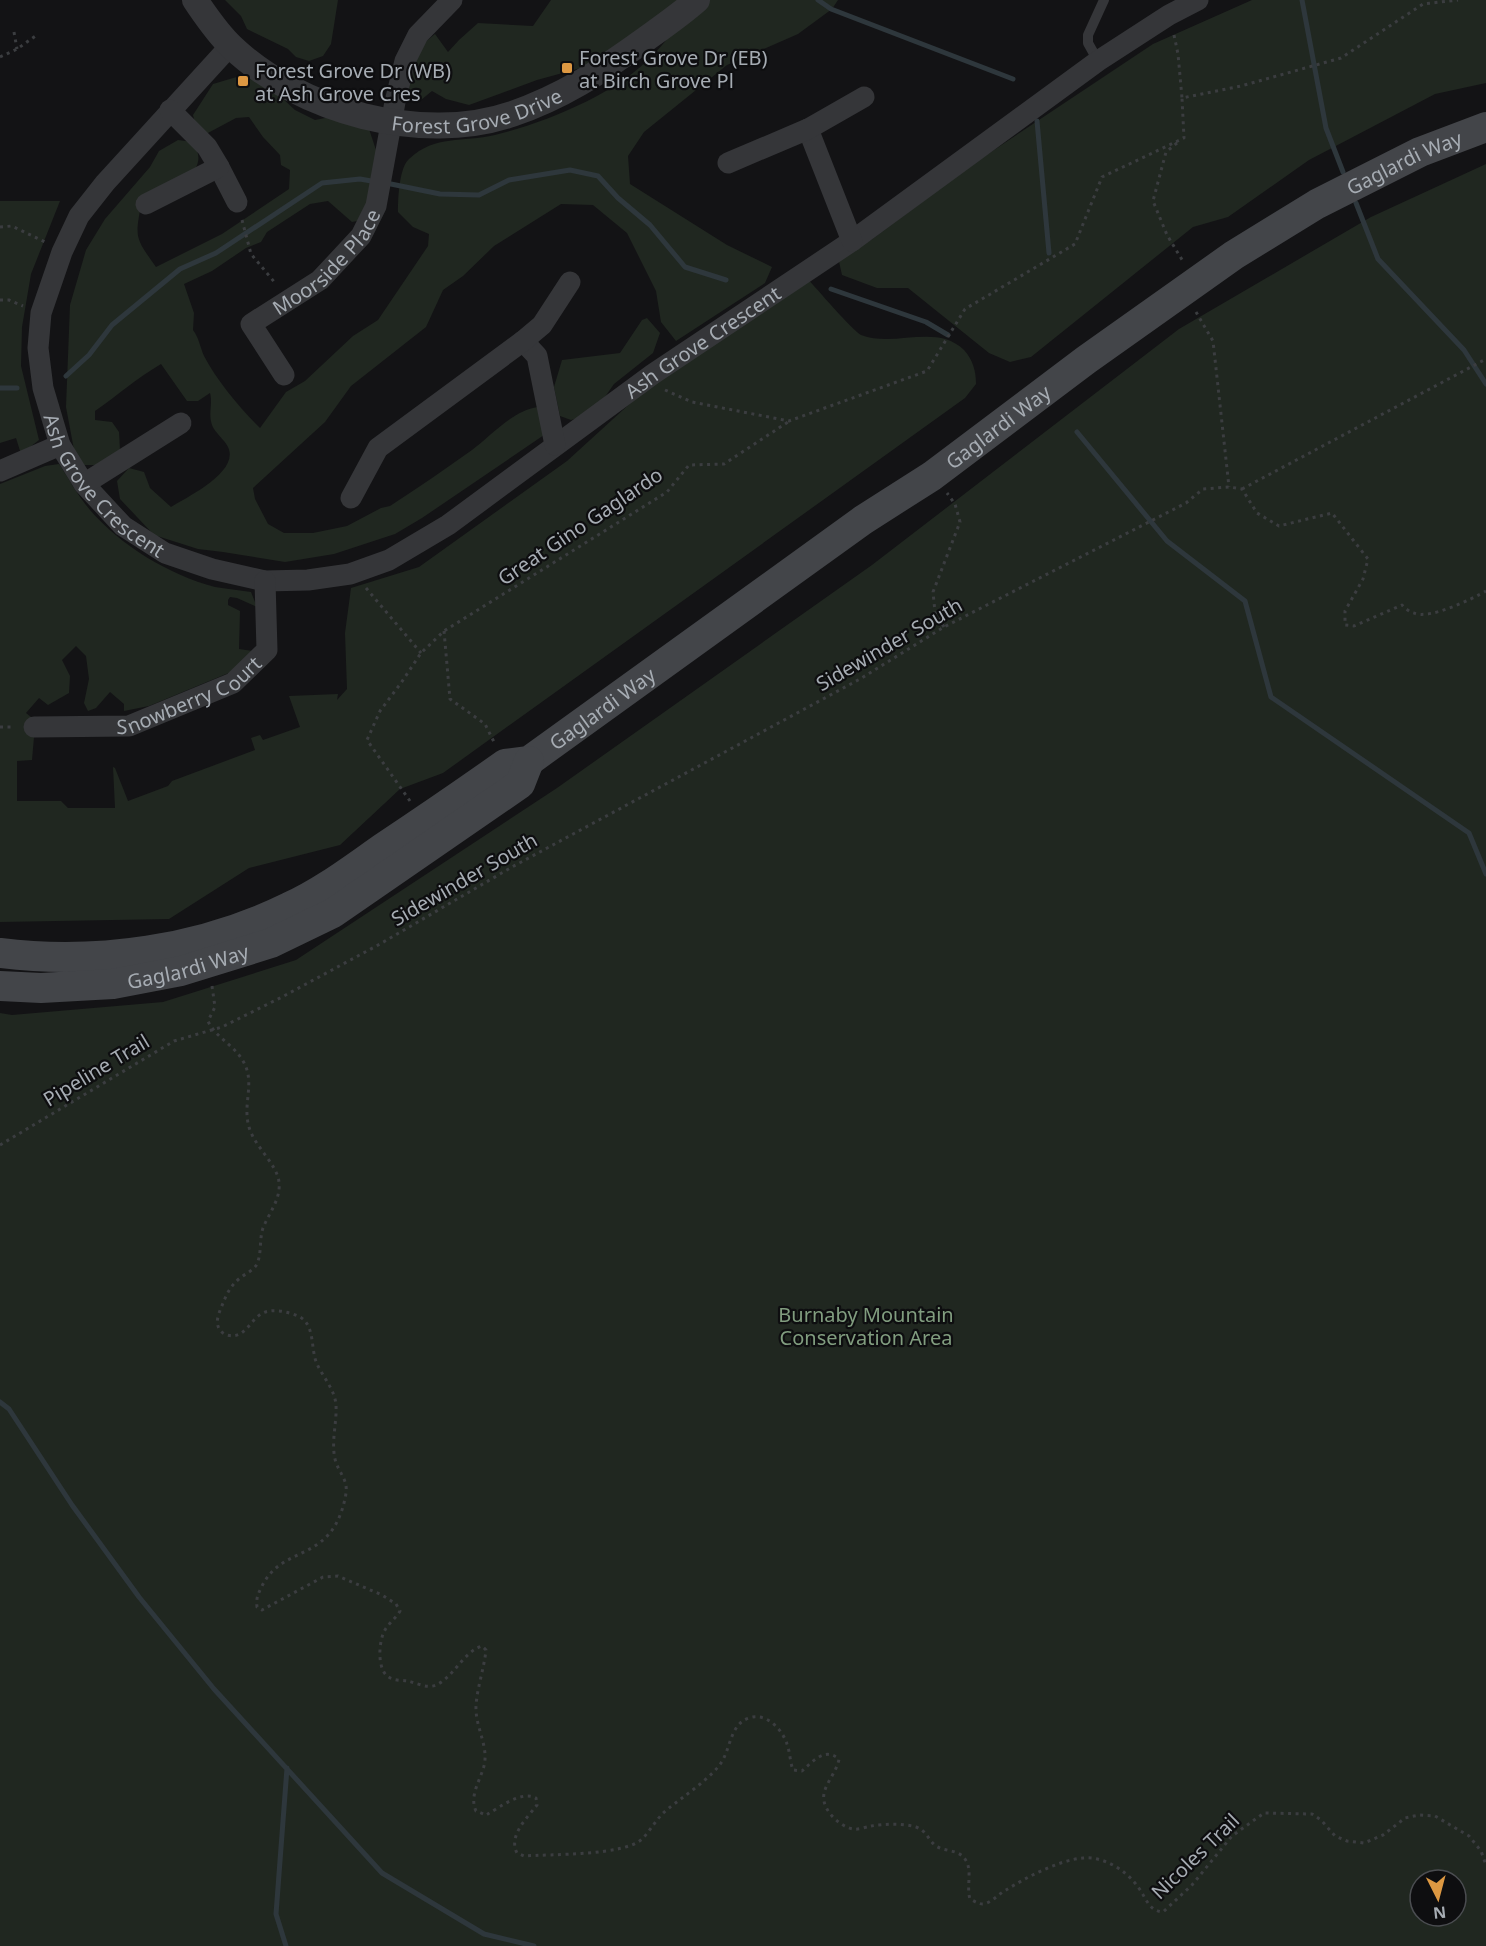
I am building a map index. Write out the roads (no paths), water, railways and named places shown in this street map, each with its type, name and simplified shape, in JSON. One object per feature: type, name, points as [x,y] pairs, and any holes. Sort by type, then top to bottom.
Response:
[{"type":"main road","name":"Gaglardi Way","points":[[0,953],[56,956],[132,952],[192,942],[237,928],[289,907],[334,882],[517,763],[863,520],[932,476],[1086,360],[1234,255],[1317,204],[1420,152],[1486,127]]},
{"type":"main road","name":"Gaglardi Way","points":[[0,986],[41,988],[113,984],[206,964],[271,943],[333,913],[520,784],[517,763]]},
{"type":"street","name":"Forest Grove Drive","points":[[195,0],[230,46],[286,87],[317,102],[355,114],[391,123],[425,125],[462,124],[510,115],[562,94],[608,66],[697,0]]},
{"type":"street","name":"Moorside Place","points":[[284,375],[251,324],[320,280],[361,236],[376,206],[405,61],[418,35],[452,0]]},
{"type":"street","name":"Ash Grove Crescent","points":[[230,46],[105,183],[79,216],[64,246],[41,313],[38,348],[43,388],[60,445],[84,484],[123,526],[165,553],[212,570],[265,581],[308,580],[351,574],[389,560],[448,525],[653,374],[852,241],[1098,61],[1169,15],[1198,0]]},
{"type":"street","points":[[728,163],[808,129],[864,97]]},
{"type":"street","points":[[170,110],[207,147],[237,202]]},
{"type":"street","points":[[808,129],[852,241]]},
{"type":"street","points":[[146,204],[219,166]]},
{"type":"street","points":[[351,498],[378,448],[542,325],[570,282]]},
{"type":"street","points":[[523,341],[537,356],[555,445]]},
{"type":"street","points":[[84,484],[181,423]]},
{"type":"street","points":[[0,471],[60,445]]},
{"type":"street","name":"Snowberry Court","points":[[34,727],[129,726],[233,683],[267,650],[265,581]]},
{"type":"lane","points":[[1098,61],[1088,43],[1088,35],[1104,0]]},
{"type":"waterway","points":[[818,0],[831,9],[1013,79]]},
{"type":"waterway","points":[[1302,0],[1326,128],[1343,172]]},
{"type":"waterway","points":[[1037,121],[1049,253]]},
{"type":"waterway","points":[[386,183],[440,194],[479,195],[509,180],[570,170],[598,176],[618,198],[650,225],[685,267],[726,280]]},
{"type":"waterway","points":[[66,376],[89,355],[112,325],[180,269],[216,253],[322,183],[360,179],[377,182]]},
{"type":"waterway","points":[[1356,203],[1378,259],[1464,350],[1486,384]]},
{"type":"waterway","points":[[831,289],[926,322],[948,335]]},
{"type":"waterway","points":[[0,388],[17,388]]},
{"type":"waterway","points":[[1077,432],[1167,541],[1245,601],[1271,697],[1469,833],[1486,874]]},
{"type":"waterway","points":[[0,1402],[9,1409],[72,1505],[139,1597],[214,1689],[382,1873],[484,1934],[534,1946]]},
{"type":"waterway","points":[[286,1946],[276,1914],[287,1768]]},
{"type":"place","name":"Forest Grove Dr (EB) at Birch Grove Pl","points":[[567,68]]},
{"type":"place","name":"Forest Grove Dr (WB) at Ash Grove Cres","points":[[243,81]]},
{"type":"park label","name":"Burnaby Mountain Conservation Area","points":[[866,1326]]}]
